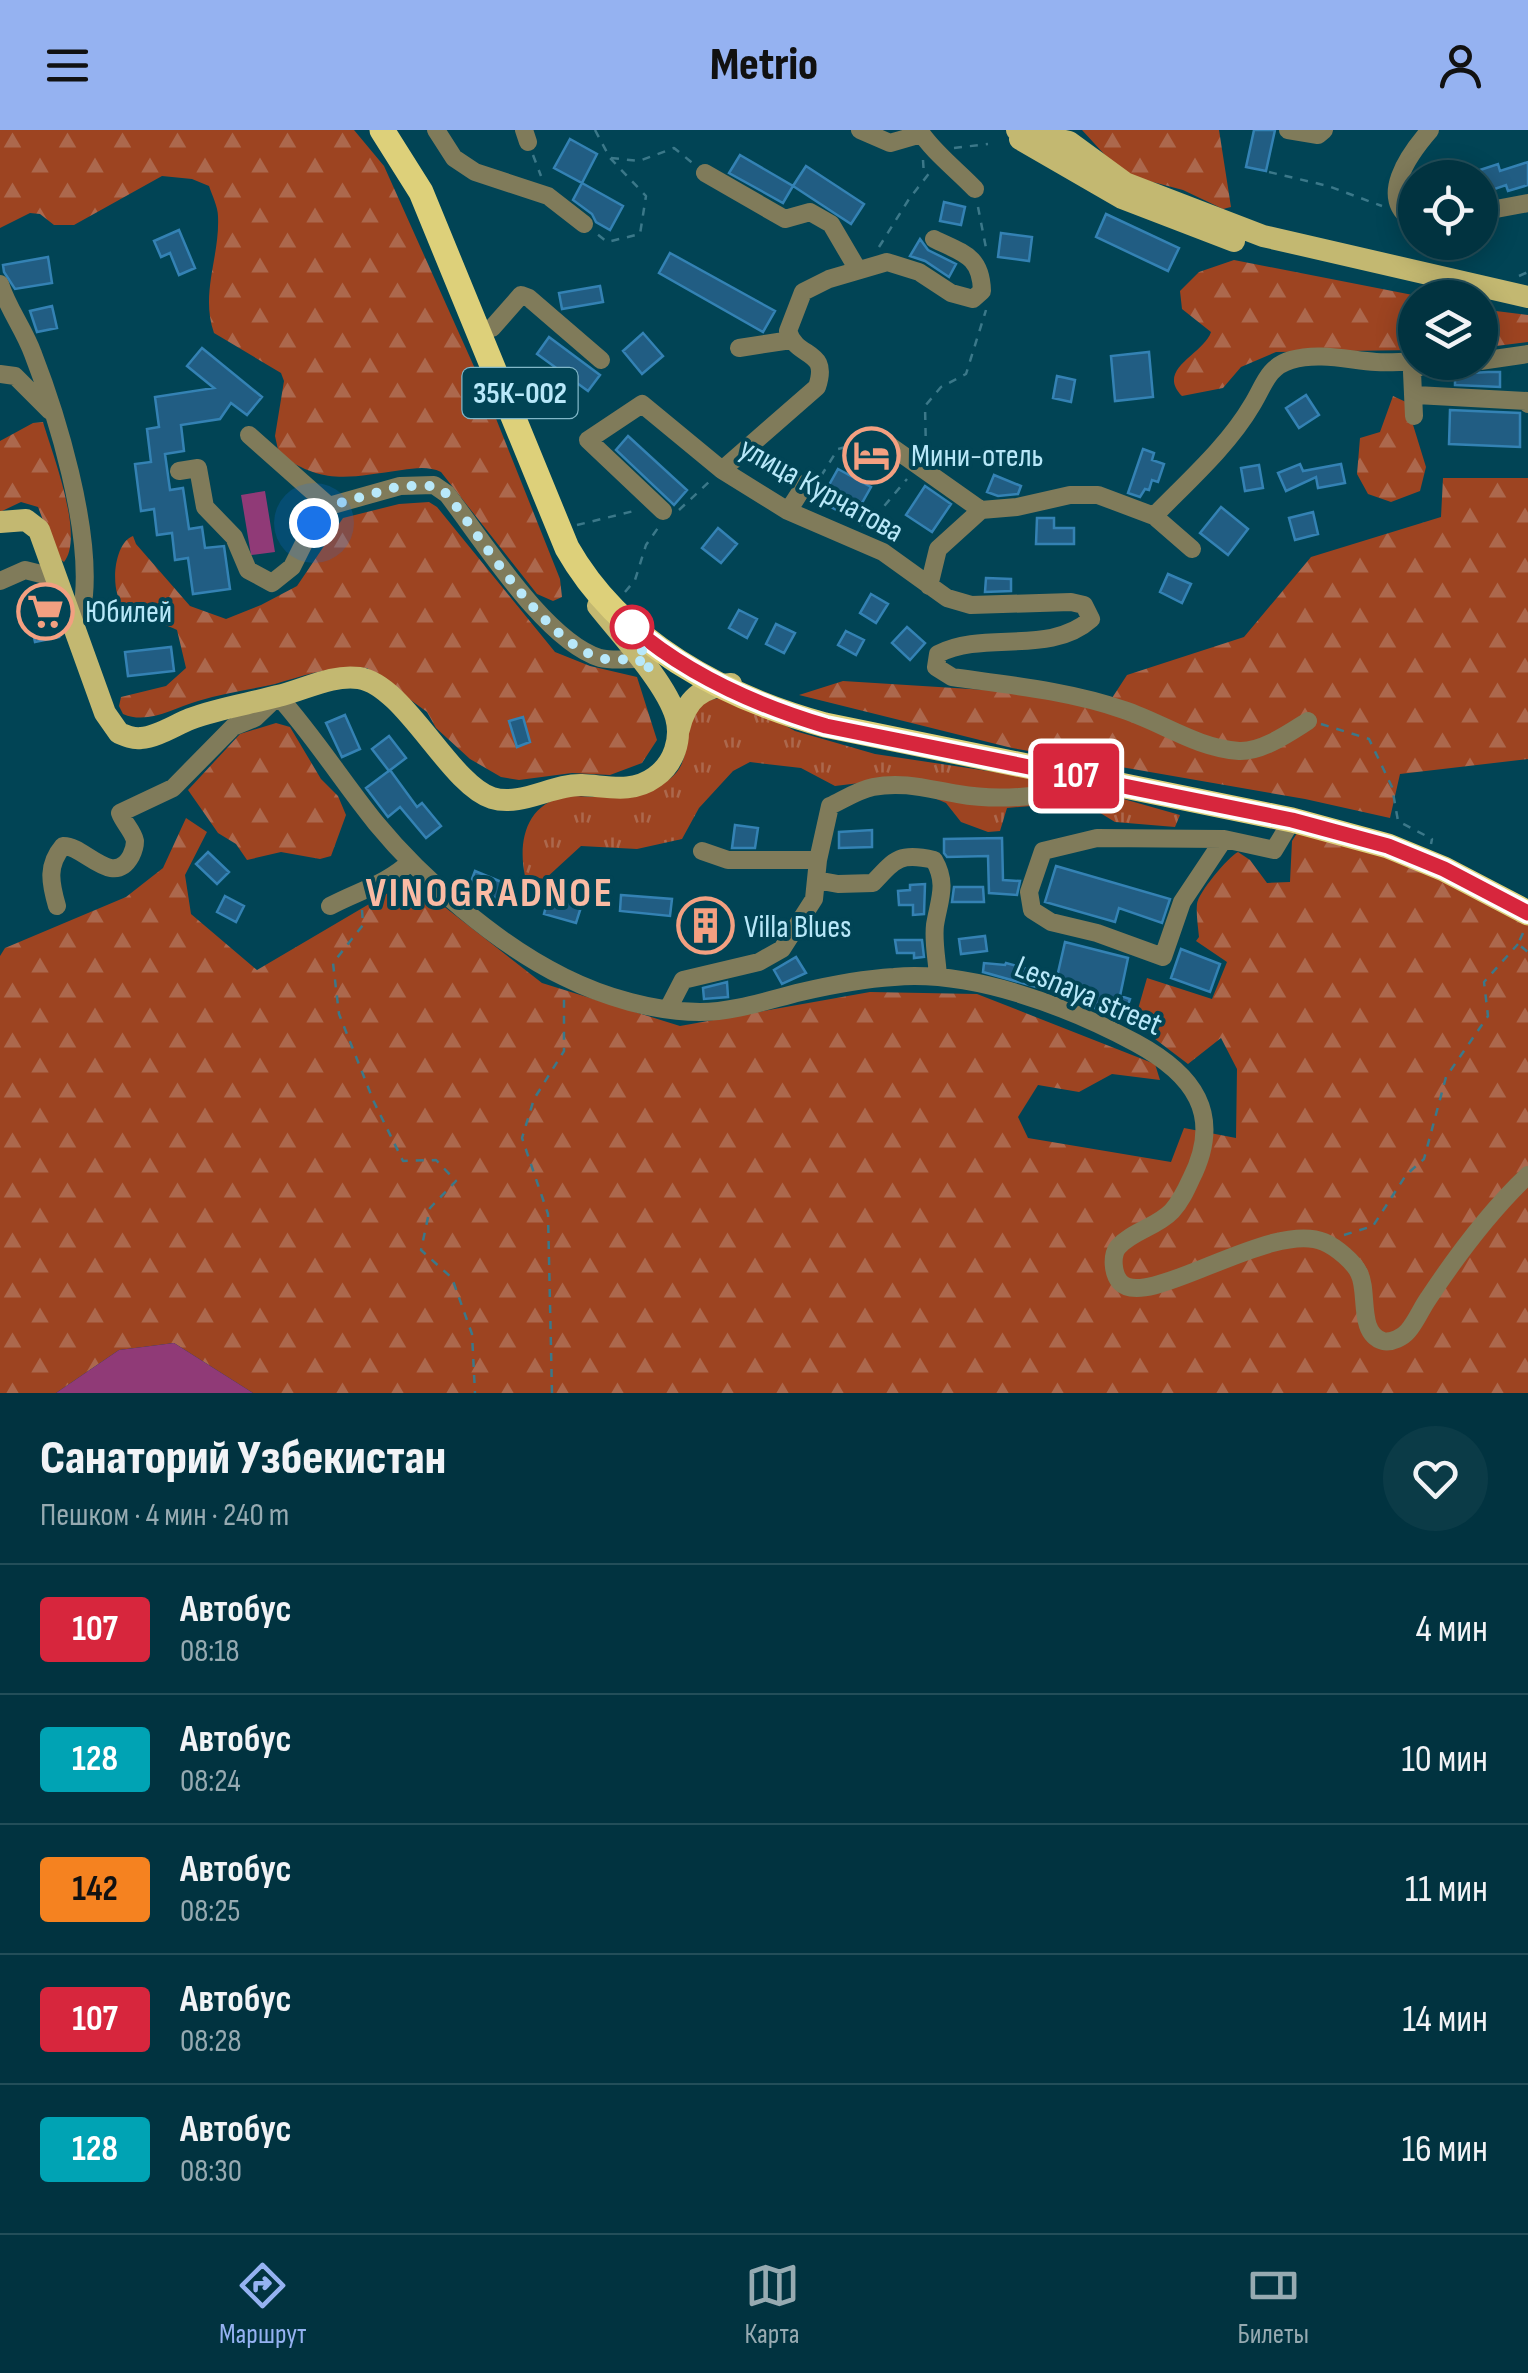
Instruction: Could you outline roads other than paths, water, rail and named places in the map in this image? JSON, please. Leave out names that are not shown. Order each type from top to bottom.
[{"type":"highway","points":[[382,130],[421,192],[569,537],[600,598],[628,608],[676,660],[730,684],[856,722],[1391,835],[1528,899]]},
{"type":"highway","name":"35К-002","points":[[402,130],[441,204],[492,328],[569,537]]},
{"type":"highway","points":[[730,684],[776,712],[826,726],[1101,781],[1293,813],[1444,869],[1526,922]]},
{"type":"main road","points":[[1014,131],[1063,136],[1125,183],[1262,236],[1528,297]]},
{"type":"main road","points":[[1014,131],[1122,198],[1260,251],[1398,284]]},
{"type":"main road","points":[[1063,136],[1070,168]]},
{"type":"main road","points":[[1498,305],[1528,311]]},
{"type":"main road","points":[[0,522],[26,520],[39,530],[111,724],[130,738],[141,738],[206,713],[343,678],[374,682],[471,784],[490,798],[502,800],[570,786],[615,789],[650,781],[673,756],[688,702],[730,684]]},
{"type":"main road","points":[[569,537],[588,595],[672,705],[679,729]]},
{"type":"main road","points":[[628,608],[644,665]]},
{"type":"street","points":[[436,130],[454,158],[475,172],[548,196],[584,224]]},
{"type":"street","points":[[860,130],[890,143],[920,132],[975,189]]},
{"type":"street","points":[[1288,130],[1318,135],[1324,130]]},
{"type":"street","points":[[1408,160],[1430,130]]},
{"type":"street","points":[[705,174],[785,219],[810,212],[831,224],[858,270]]},
{"type":"street","points":[[1498,208],[1528,202]]},
{"type":"street","points":[[722,470],[817,387],[822,373],[820,364],[791,340],[789,321],[804,292],[829,279],[887,262],[919,272],[951,293],[973,299],[982,291],[981,276],[972,258],[934,238]]},
{"type":"street","points":[[0,284],[28,342],[56,418],[70,476],[84,598],[71,623]]},
{"type":"street","points":[[492,328],[521,296],[529,298],[601,360]]},
{"type":"street","points":[[739,348],[791,340]]},
{"type":"street","points":[[1498,358],[1528,354]]},
{"type":"street","points":[[1154,516],[1234,429],[1270,371],[1280,364],[1296,358],[1323,357],[1398,361]]},
{"type":"street","points":[[0,374],[14,376],[56,418]]},
{"type":"street","points":[[1413,380],[1414,416]]},
{"type":"street","points":[[1416,395],[1528,400],[1528,404]]},
{"type":"street","name":"улица Курчатова","points":[[660,508],[588,440],[642,404],[722,470],[788,511],[883,552],[947,598],[972,605],[1071,602],[1084,605],[1091,619],[1077,632],[1054,637],[955,645],[938,654],[936,667],[952,677],[1094,701],[1127,711],[1201,744],[1243,751],[1262,746],[1308,721]]},
{"type":"street","points":[[248,435],[329,506]]},
{"type":"street","name":"улица Курчатова","points":[[878,438],[922,461],[981,510],[938,549],[928,586]]},
{"type":"street","points":[[179,471],[198,468],[205,507],[234,537],[248,570],[272,583],[292,566],[314,523],[329,506],[400,486],[434,486],[447,494],[523,597],[570,641],[597,657],[644,665]]},
{"type":"street","points":[[788,511],[806,483]]},
{"type":"street","points":[[981,510],[1017,507],[1070,495],[1098,495],[1154,516],[1192,549]]},
{"type":"street","points":[[0,581],[25,570],[54,577]]},
{"type":"street","points":[[57,906],[50,873],[52,859],[63,846],[74,845],[105,868],[126,864],[135,840],[120,813],[174,788],[233,727],[255,718],[278,696]]},
{"type":"street","name":"Lesnaya street","points":[[278,696],[410,862],[466,911],[564,977],[640,1004],[702,1012],[852,982],[938,976],[992,987],[1076,1015],[1169,1062],[1193,1088],[1204,1118],[1205,1142],[1199,1163],[1170,1213],[1117,1248],[1113,1256],[1120,1282],[1130,1289],[1151,1288],[1280,1239],[1323,1241],[1360,1274],[1372,1333],[1383,1340],[1393,1340],[1406,1334],[1494,1208],[1528,1175]]},
{"type":"street","points":[[668,1009],[684,980],[760,962],[782,949],[814,899],[830,806],[870,787],[911,784],[961,795],[1025,796],[1073,790],[1101,781]]},
{"type":"street","points":[[1224,839],[1182,902],[1163,956],[1051,922],[1032,910],[1028,892],[1042,851],[1098,838],[1224,839],[1274,850],[1293,813]]},
{"type":"street","points":[[702,852],[728,860],[818,860]]},
{"type":"street","points":[[816,880],[873,884],[895,859],[915,856],[934,860],[944,888],[934,929],[938,976]]},
{"type":"street","points":[[330,906],[397,874],[410,862]]},
{"type":"place","name":"Мини-отель","points":[[872,455]]},
{"type":"place","name":"Юбилей","points":[[46,611]]},
{"type":"place","name":"Villa Blues","points":[[705,926]]},
{"type":"district","name":"VINOGRADNOE","points":[[490,891]]}]
